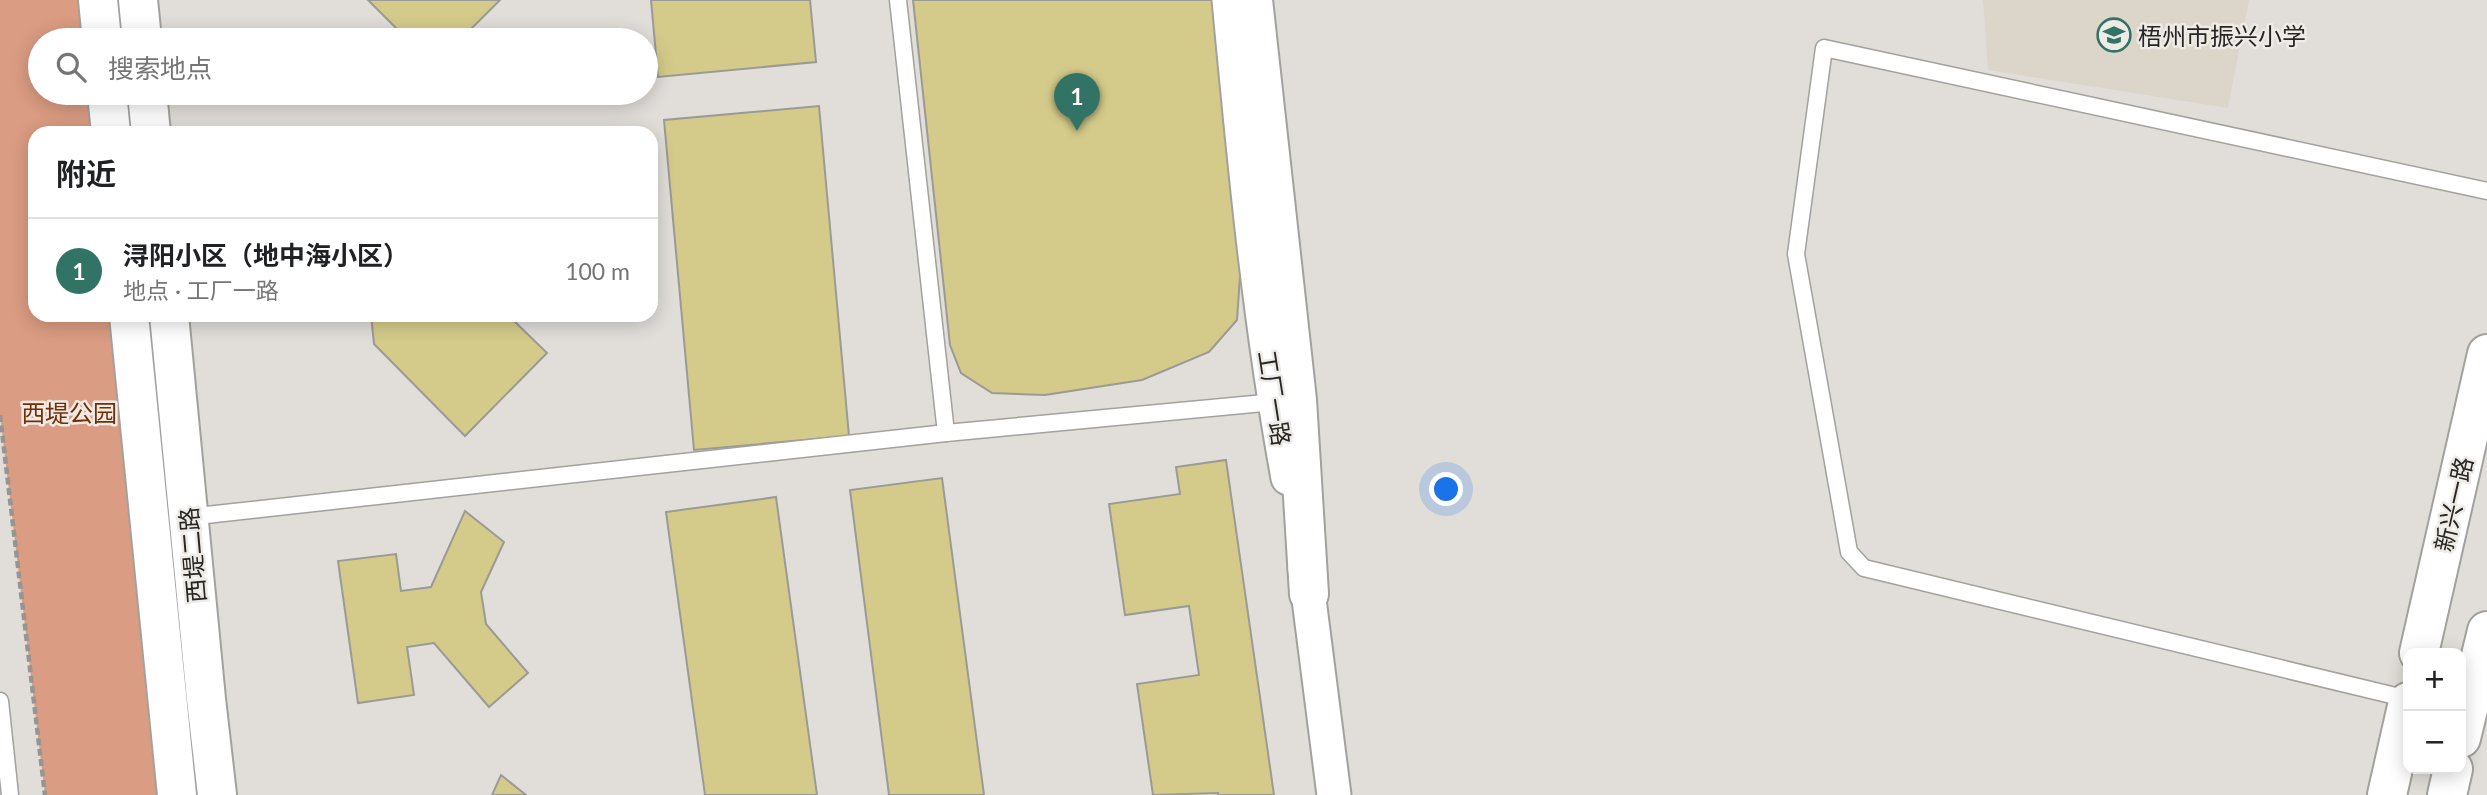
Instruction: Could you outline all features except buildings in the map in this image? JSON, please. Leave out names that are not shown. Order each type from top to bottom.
[{"type":"main road","points":[[98,0],[101,28]]},
{"type":"main road","points":[[138,0],[141,28]]},
{"type":"main road","points":[[1254,0],[1297,400],[1309,594]]},
{"type":"main road","points":[[108,105],[110,126]]},
{"type":"main road","points":[[148,105],[150,126]]},
{"type":"main road","name":"西堤二路","points":[[130,322],[177,795]]},
{"type":"main road","name":"西堤二路","points":[[170,322],[217,795]]},
{"type":"main road","name":"新兴一路","points":[[2420,648],[2487,354]]},
{"type":"main road","points":[[2466,717],[2487,631]]},
{"type":"main road","points":[[2387,795],[2406,711]]},
{"type":"main road","points":[[2447,795],[2452,774]]},
{"type":"street","name":"工厂一路","points":[[1229,0],[1241,131],[1274,402],[1309,594],[1334,795]]},
{"type":"lane","points":[[898,0],[946,433]]},
{"type":"lane","points":[[2403,699],[1864,568],[1849,552],[1796,254],[1824,48],[2487,191]]},
{"type":"lane","points":[[188,517],[946,433],[1274,402]]},
{"type":"lane","points":[[0,701],[10,795]]},
{"type":"path","points":[[0,415],[45,795]]},
{"type":"shaded area","name":"梧州市振兴小学","points":[[1983,0],[2249,0],[2228,108],[1988,70]]},
{"type":"green space","name":"西堤公园","points":[[0,0],[98,0],[101,28],[28,28],[28,105],[108,105],[110,126],[28,126],[28,322],[130,322],[177,795],[45,795],[0,415]]},
{"type":"place","name":"梧州市振兴小学","points":[[2114,35]]},
{"type":"place","name":"浔阳小区（地中海小区）","points":[[1077,131]]}]
